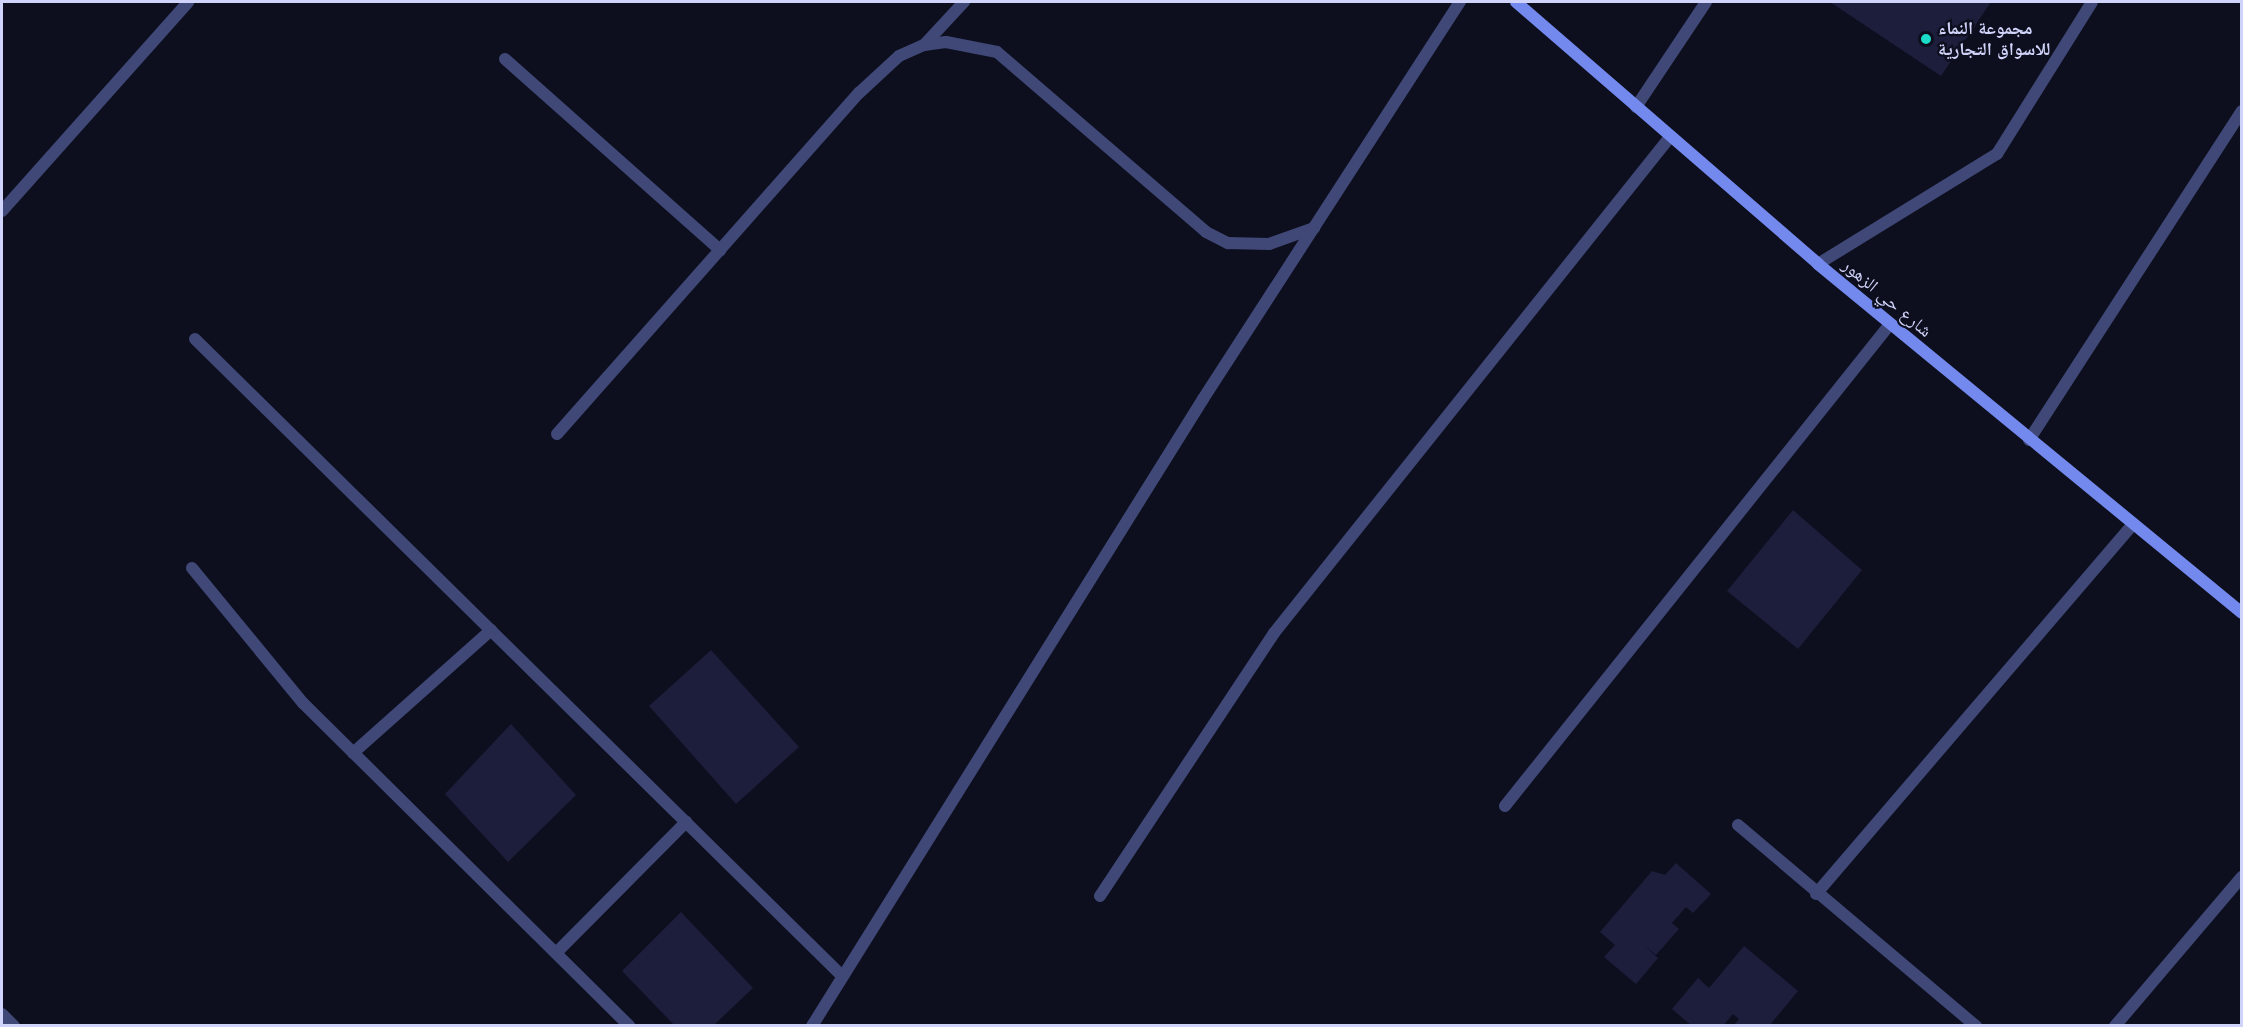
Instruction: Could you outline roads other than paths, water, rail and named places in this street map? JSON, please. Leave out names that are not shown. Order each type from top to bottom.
[{"type":"street","points":[[2,211],[188,2]]},
{"type":"street","points":[[557,434],[877,74],[924,45],[964,2]]},
{"type":"street","points":[[812,1026],[1314,228],[1460,2]]},
{"type":"street","name":"شارع حي الزهور","points":[[1516,2],[1818,264],[2241,613]]},
{"type":"street","points":[[1636,107],[1706,2]]},
{"type":"street","points":[[1818,264],[1997,154],[2092,2]]},
{"type":"street","points":[[924,45],[946,42],[998,52],[1206,232],[1228,243],[1269,244],[1314,228]]},
{"type":"street","points":[[505,59],[720,250]]},
{"type":"street","points":[[2029,440],[2241,111]]},
{"type":"street","points":[[1100,896],[1274,633],[1670,137]]},
{"type":"street","points":[[1504,806],[1890,324]]},
{"type":"street","points":[[195,339],[842,976]]},
{"type":"street","points":[[1816,894],[2132,525]]},
{"type":"street","points":[[192,568],[303,703],[629,1026]]},
{"type":"street","points":[[353,753],[491,630]]},
{"type":"street","points":[[556,954],[686,822]]},
{"type":"street","points":[[1738,825],[1816,894],[1976,1026]]},
{"type":"street","points":[[2115,1026],[2241,877]]},
{"type":"street","points":[[2,1014],[14,1026]]},
{"type":"place","name":"مجموعة النماء للاسواق التجارية","points":[[1926,39]]}]
